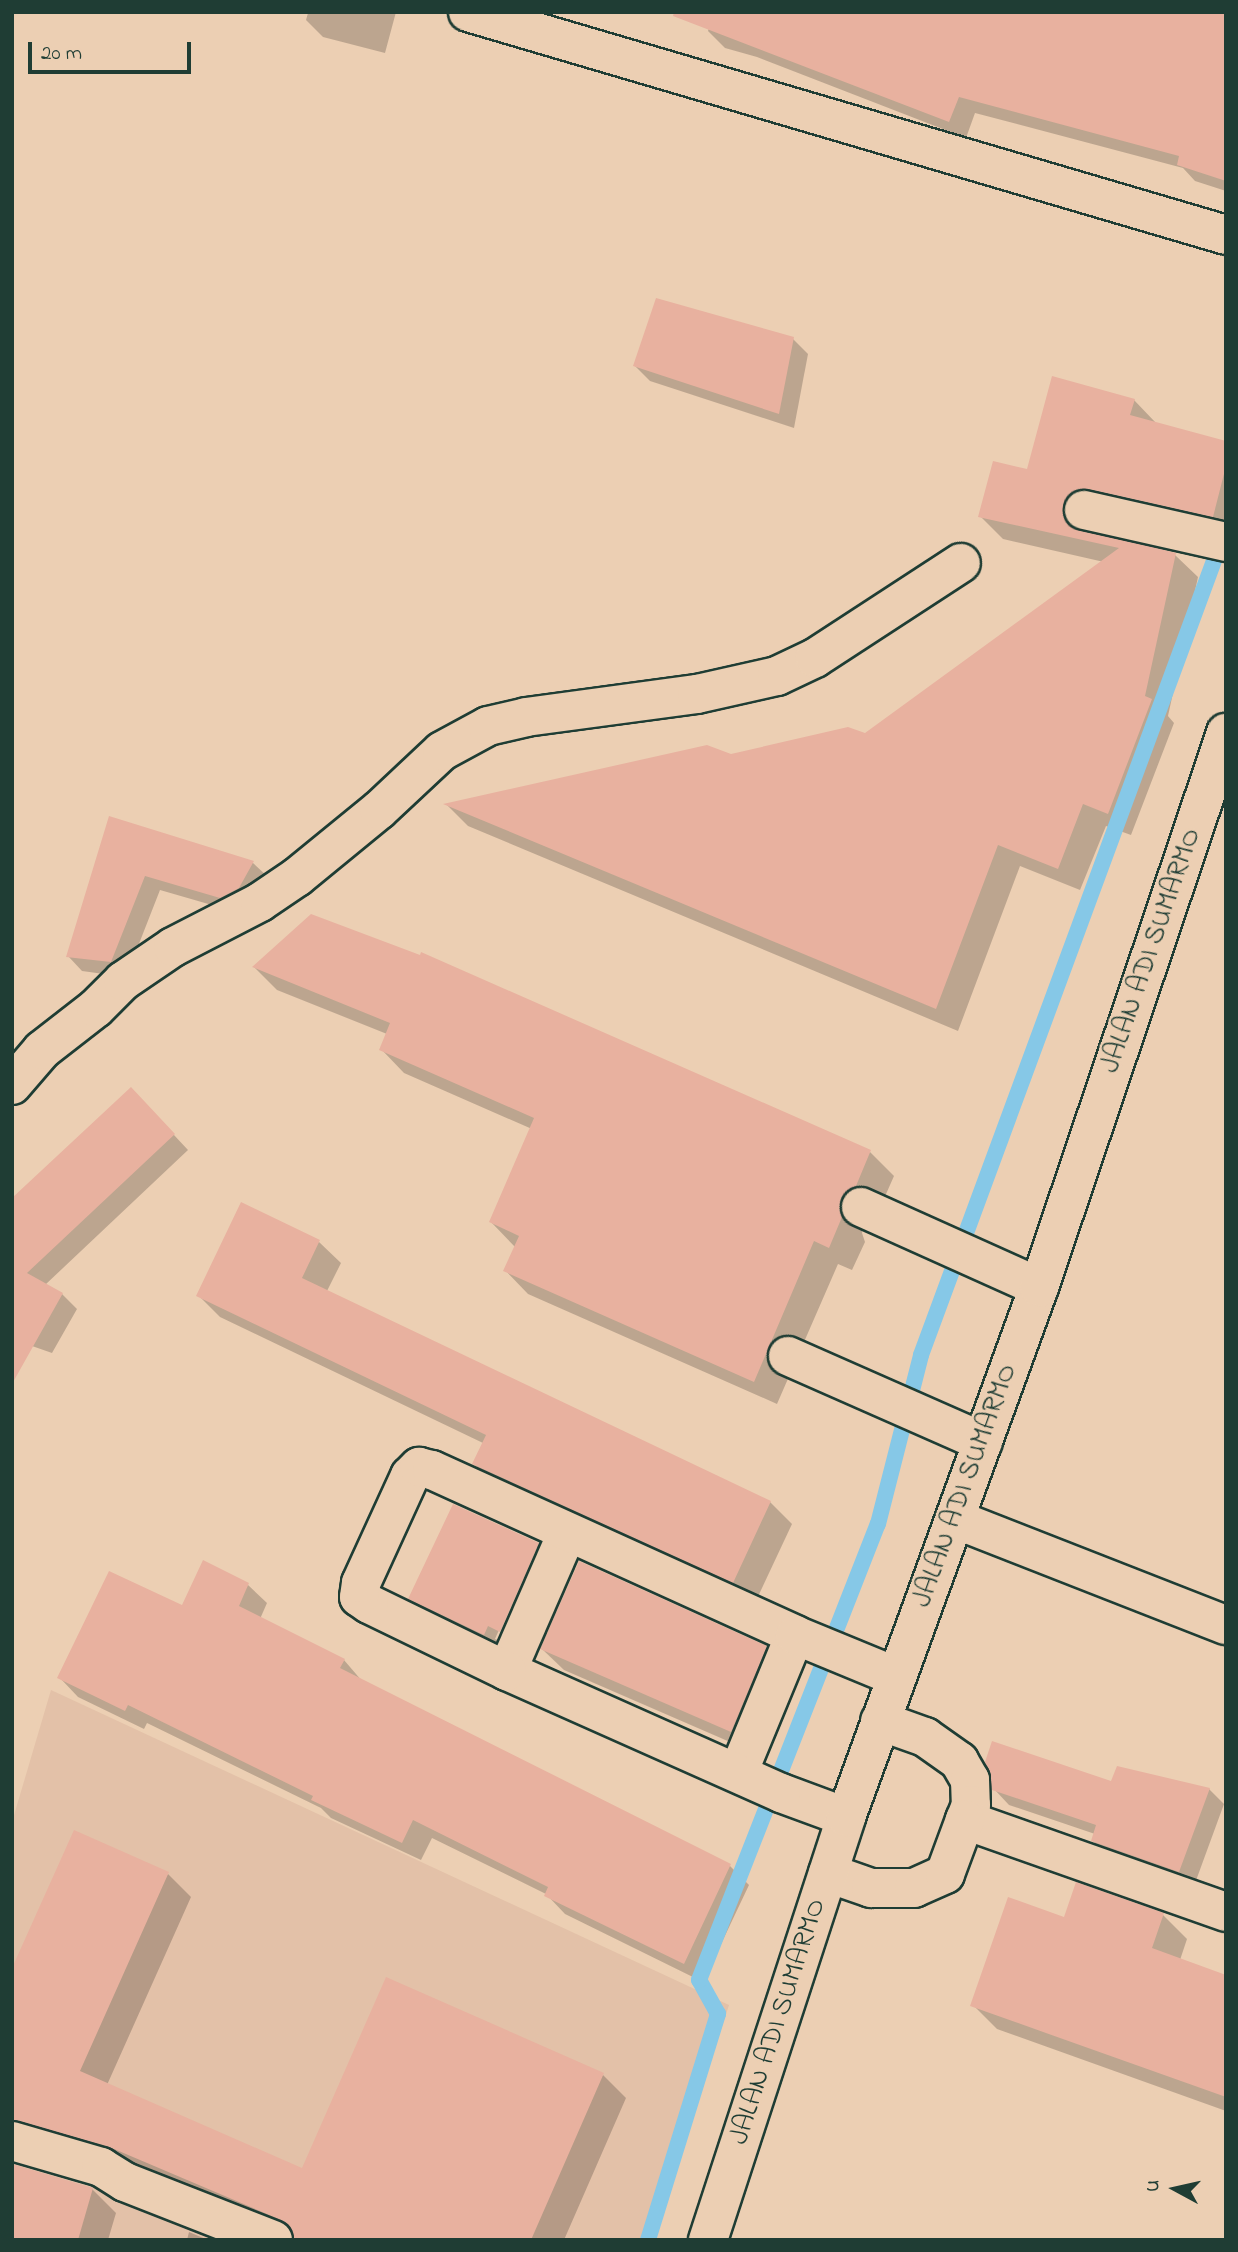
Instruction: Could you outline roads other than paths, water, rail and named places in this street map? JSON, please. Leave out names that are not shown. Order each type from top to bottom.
[{"type":"main road","points":[[468,12],[1226,235]]},
{"type":"main road","points":[[1084,510],[1222,541]]},
{"type":"main road","points":[[12,1085],[41,1050],[96,1008],[123,981],[173,947],[260,902],[297,877],[379,810],[442,751],[488,726],[526,717],[697,694],[777,676],[816,658],[961,563]]},
{"type":"main road","name":"JALAN ADI SUMARMO","points":[[708,2240],[846,1817],[1039,1287],[1226,733]]},
{"type":"main road","points":[[861,1207],[1039,1287]]},
{"type":"main road","points":[[788,1356],[983,1442]]},
{"type":"main road","points":[[846,1817],[759,1783],[507,1671],[369,1604],[359,1597],[361,1583],[410,1476],[419,1467],[432,1469],[567,1533],[897,1677]]},
{"type":"main road","points":[[954,1520],[1226,1625]]},
{"type":"main road","points":[[507,1671],[567,1533]]},
{"type":"main road","points":[[759,1783],[818,1644]]},
{"type":"main road","points":[[828,1872],[871,1888],[915,1888],[945,1874],[971,1805],[970,1780],[959,1761],[925,1737],[880,1721]]},
{"type":"main road","points":[[965,1820],[1226,1912]]},
{"type":"main road","points":[[12,2141],[101,2166],[125,2182],[273,2240]]},
{"type":"waterway","points":[[648,2240],[718,2014],[699,1980],[878,1524],[921,1355],[1221,542]]}]
